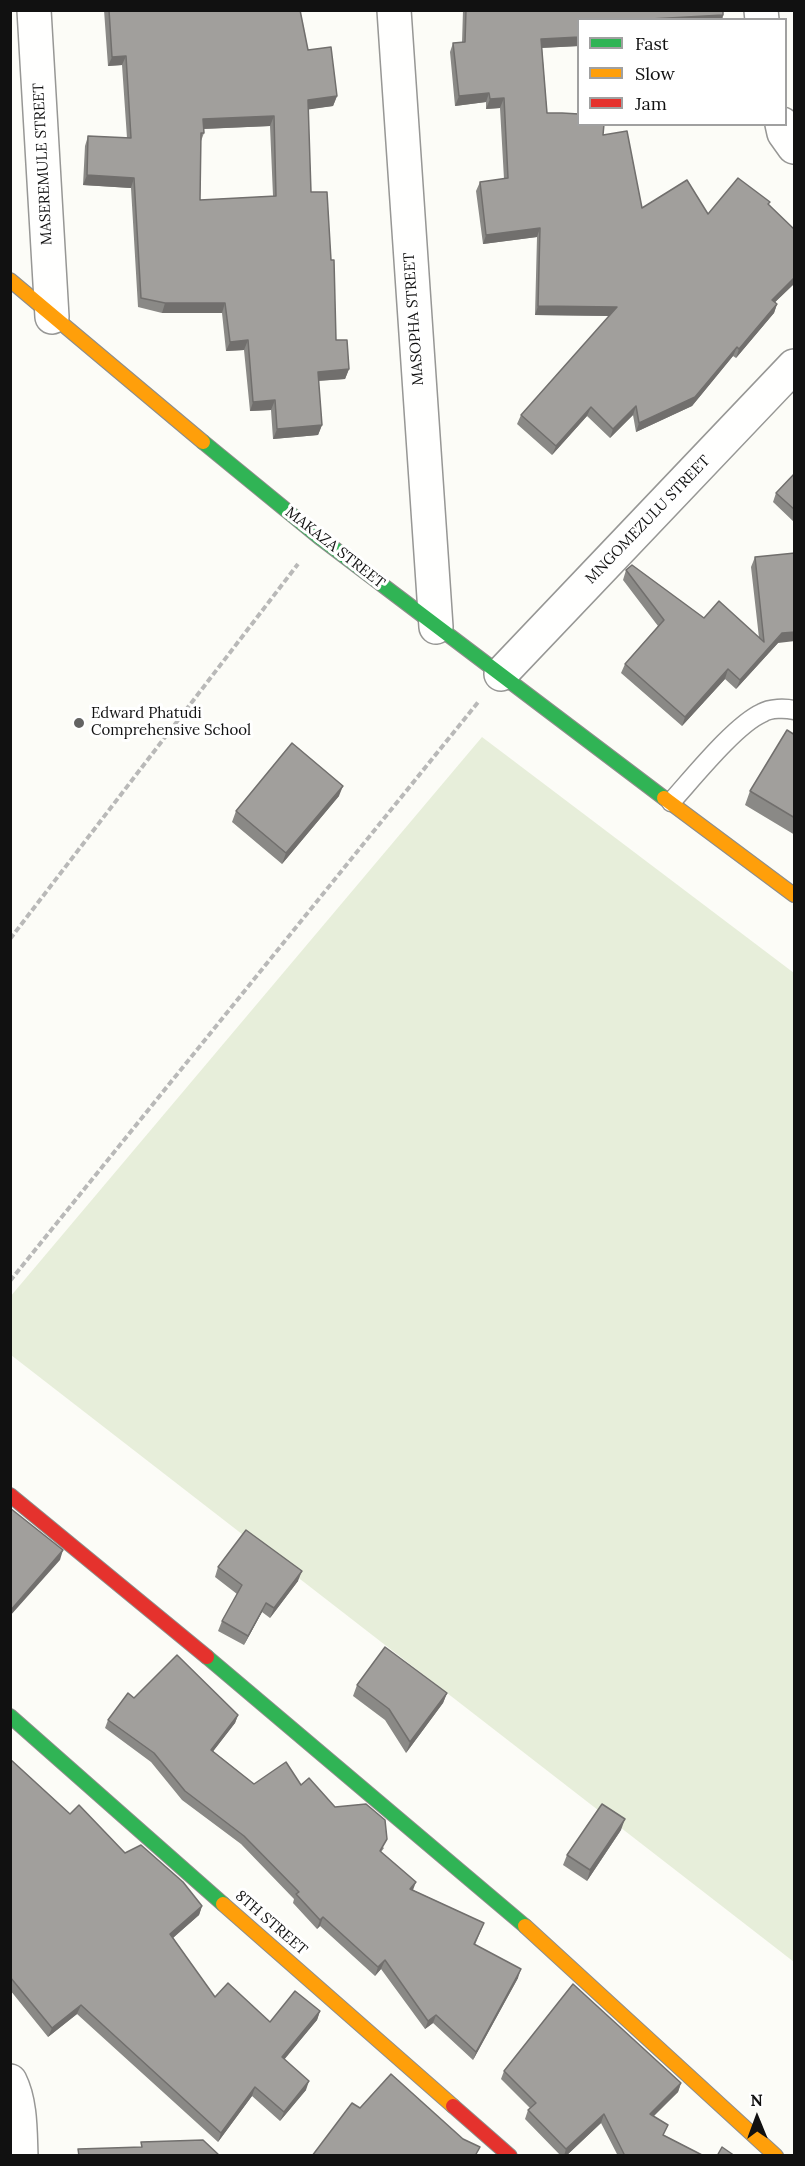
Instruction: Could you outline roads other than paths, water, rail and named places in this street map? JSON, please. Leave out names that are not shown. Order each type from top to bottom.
[{"type":"street","name":"MASEREMULE STREET","points":[[34,10],[52,317]]},
{"type":"street","name":"MASOPHA STREET","points":[[394,10],[436,627]]},
{"type":"street","points":[[782,126],[784,133],[795,147]]},
{"type":"street","name":"MAKAZA STREET","points":[[10,280],[319,537],[795,895]]},
{"type":"street","name":"MNGOMEZULU STREET","points":[[501,674],[795,366]]},
{"type":"street","points":[[10,1494],[171,1626],[497,1901],[776,2156]]},
{"type":"street","name":"8TH STREET","points":[[10,1716],[510,2156]]},
{"type":"street","points":[[10,2081],[14,2088],[20,2123],[21,2156]]},
{"type":"lane","points":[[670,802],[738,731],[763,712],[787,708],[795,710]]},
{"type":"place","name":"Edward Phatudi Comprehensive School","points":[[79,723]]}]
